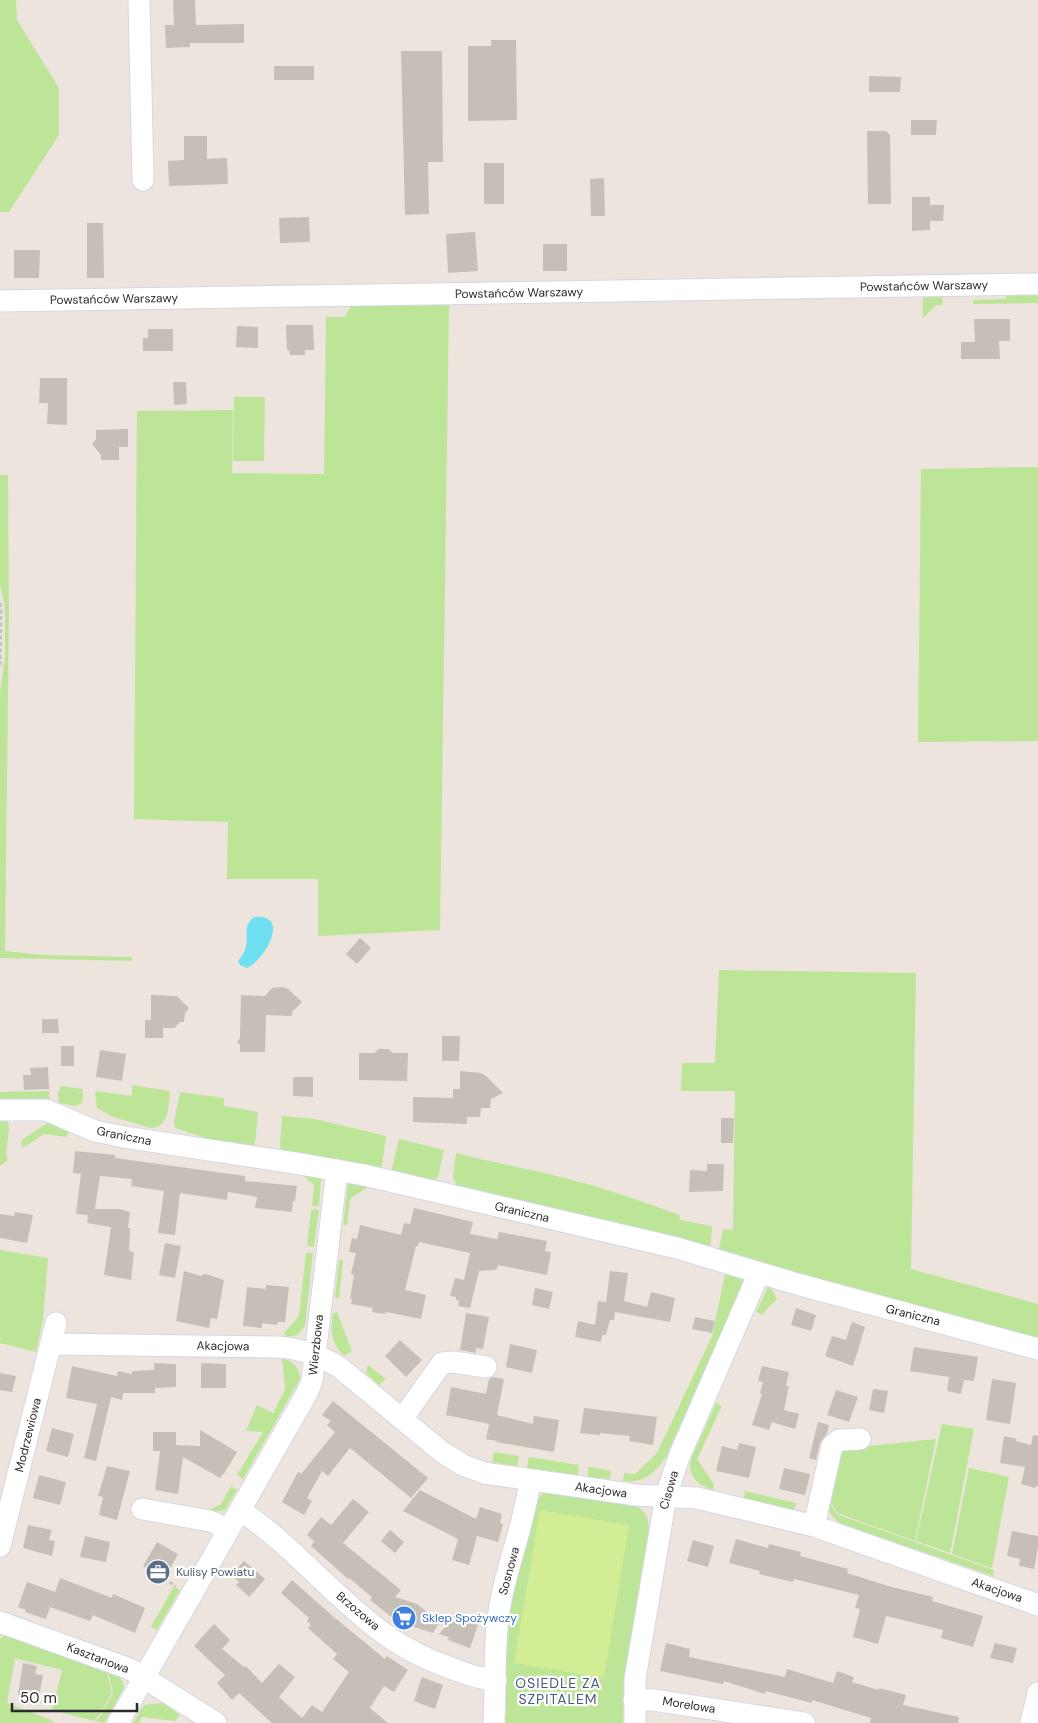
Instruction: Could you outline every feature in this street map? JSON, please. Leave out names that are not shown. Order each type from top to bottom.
[{"type":"street","points":[[139,0],[143,180]]},
{"type":"street","name":"Powstańców Warszawy","points":[[0,301],[1038,284]]},
{"type":"street","name":"Graniczna","points":[[0,1110],[46,1110],[94,1131],[337,1170],[677,1248],[759,1273],[1038,1349]]},
{"type":"street","name":"Wierzbowa","points":[[118,1723],[307,1393],[314,1373],[337,1170]]},
{"type":"street","name":"Cisowa","points":[[635,1723],[634,1700],[638,1661],[666,1496],[679,1457],[759,1273]]},
{"type":"street","name":"Akacjowa","points":[[54,1334],[290,1347],[305,1350],[339,1367],[442,1452],[463,1465],[484,1473],[636,1495],[697,1498],[814,1526],[1038,1605]]},
{"type":"street","name":"Modrzewiowa","points":[[0,1546],[54,1334]]},
{"type":"street","points":[[402,1419],[442,1363],[453,1362],[486,1367]]},
{"type":"street","points":[[814,1526],[832,1446],[839,1440],[860,1439]]},
{"type":"street","name":"Sosnowa","points":[[494,1723],[501,1600],[525,1511],[530,1480]]},
{"type":"street","points":[[142,1509],[210,1521],[228,1529]]},
{"type":"street","name":"Brzozowa","points":[[240,1510],[263,1526],[363,1617],[385,1634],[430,1660],[476,1677],[496,1680]]},
{"type":"street","name":"Kasztanowa","points":[[0,1622],[120,1665],[216,1723]]},
{"type":"street","points":[[1031,1723],[1038,1693]]},
{"type":"street","name":"Morelowa","points":[[634,1700],[653,1700],[804,1723]]},
{"type":"path","points":[[0,603],[2,611],[0,667]]},
{"type":"path","points":[[158,1576],[183,1590]]},
{"type":"green space","points":[[0,0],[16,0],[17,20],[59,88],[59,135],[9,212],[0,212]]},
{"type":"green space","points":[[1038,291],[1038,303],[973,304],[973,300],[1006,299],[1006,292]]},
{"type":"green space","points":[[942,294],[943,305],[936,305],[923,318],[923,295]]},
{"type":"green space","points":[[449,305],[440,930],[318,936],[318,879],[227,879],[228,822],[134,819],[137,411],[233,410],[232,473],[324,474],[326,317],[345,317],[351,306]]},
{"type":"green space","points":[[234,397],[265,397],[264,461],[233,461]]},
{"type":"green space","points":[[1038,467],[1038,741],[918,742],[921,469]]},
{"type":"green space","points":[[0,475],[8,475],[9,611],[5,951],[43,955],[132,957],[132,961],[0,958],[0,692],[5,658],[5,607],[0,584]]},
{"type":"green space","points":[[719,970],[916,973],[911,1269],[1038,1304],[1038,1344],[718,1253],[723,1229],[733,1230],[735,1091],[681,1091],[682,1063],[715,1063]]},
{"type":"green space","points":[[132,1085],[170,1091],[165,1120],[157,1127],[151,1128],[113,1117],[97,1108],[95,1091],[132,1096]]},
{"type":"green space","points":[[60,1086],[83,1089],[81,1104],[75,1106],[59,1103],[58,1091],[60,1091]]},
{"type":"green space","points":[[49,1091],[50,1103],[0,1104],[0,1092]]},
{"type":"green space","points":[[180,1092],[224,1098],[224,1106],[258,1112],[255,1145],[253,1148],[236,1150],[175,1128],[174,1123]]},
{"type":"green space","points":[[0,1116],[7,1119],[9,1129],[8,1160],[0,1166]]},
{"type":"green space","points":[[282,1116],[315,1119],[386,1136],[382,1167],[380,1170],[281,1151]]},
{"type":"green space","points":[[50,1121],[70,1125],[67,1137],[44,1134],[23,1148],[22,1140]]},
{"type":"green space","points":[[399,1139],[444,1150],[438,1177],[429,1185],[393,1175],[392,1168]]},
{"type":"green space","points":[[456,1153],[580,1182],[679,1215],[680,1220],[712,1226],[711,1243],[709,1247],[459,1191],[453,1177]]},
{"type":"green space","points":[[297,1170],[321,1178],[319,1206],[312,1206],[314,1185]]},
{"type":"green space","points":[[357,1179],[371,1185],[350,1199],[347,1225],[343,1225],[348,1184],[355,1184]]},
{"type":"green space","points":[[311,1210],[319,1210],[314,1247],[307,1246]]},
{"type":"green space","points":[[0,1250],[48,1258],[43,1320],[36,1352],[0,1343]]},
{"type":"green space","points":[[306,1253],[313,1253],[305,1326],[297,1335],[286,1337],[284,1333],[299,1316]]},
{"type":"green space","points":[[339,1260],[343,1260],[339,1299],[335,1297]]},
{"type":"green space","points":[[729,1267],[728,1275],[743,1279],[741,1287],[667,1455],[659,1467],[643,1479],[623,1481],[624,1473],[635,1474],[657,1453],[712,1336],[726,1270]]},
{"type":"green space","points":[[768,1287],[771,1288],[777,1299],[763,1315],[756,1312]]},
{"type":"green space","points":[[337,1312],[352,1351],[344,1356],[336,1346],[332,1336],[333,1314]]},
{"type":"green space","points":[[282,1358],[295,1365],[300,1379],[243,1479],[237,1475],[263,1432],[246,1431],[257,1405],[273,1413],[285,1389]]},
{"type":"green space","points":[[368,1365],[386,1379],[379,1385],[366,1373]]},
{"type":"green space","points":[[716,1403],[722,1406],[697,1459],[714,1484],[713,1490],[695,1479],[690,1465]]},
{"type":"green space","points":[[942,1424],[974,1429],[950,1553],[916,1541]]},
{"type":"green space","points":[[936,1439],[915,1541],[837,1513],[830,1500],[840,1449],[829,1500],[836,1514],[994,1570],[993,1576],[839,1523],[831,1515],[828,1505],[825,1505],[839,1447],[863,1446],[842,1449]]},
{"type":"green space","points":[[494,1452],[519,1456],[517,1466],[492,1462]]},
{"type":"green space","points":[[529,1457],[579,1465],[578,1475],[527,1468]]},
{"type":"green space","points":[[589,1467],[611,1471],[610,1479],[587,1477]]},
{"type":"green space","points":[[969,1468],[1009,1477],[992,1568],[952,1554]]},
{"type":"green space","points":[[231,1486],[237,1490],[225,1510],[207,1511],[221,1504]]},
{"type":"green space","points":[[745,1491],[796,1503],[794,1510],[744,1498]]},
{"type":"green space","points":[[543,1493],[633,1504],[643,1511],[647,1517],[649,1529],[624,1681],[623,1723],[502,1723],[511,1599],[537,1500]]},
{"type":"green space","points":[[540,1510],[629,1525],[604,1678],[514,1663]]},
{"type":"green space","points":[[174,1586],[180,1590],[157,1630],[151,1627]]},
{"type":"green space","points":[[0,1629],[118,1675],[123,1682],[124,1688],[104,1723],[95,1721],[101,1715],[113,1693],[108,1672],[4,1633],[0,1636]]},
{"type":"green space","points":[[5,1635],[107,1673],[112,1693],[94,1721],[52,1710],[62,1670],[15,1658],[7,1703],[53,1721],[53,1723],[0,1723],[0,1639]]},
{"type":"green space","points":[[163,1703],[180,1715],[175,1721],[142,1717],[139,1723],[133,1723],[144,1705]]},
{"type":"water","points":[[254,917],[265,918],[271,922],[273,929],[272,938],[261,956],[247,968],[240,965],[238,961],[243,954],[247,942],[248,924]]},
{"type":"building","points":[[173,0],[195,0],[196,25],[244,24],[244,43],[190,43],[190,47],[166,48],[165,25],[174,25]]},
{"type":"building","points":[[491,40],[516,40],[517,120],[468,121],[468,46],[491,46]]},
{"type":"building","points":[[401,51],[442,51],[443,162],[428,162],[429,214],[405,215]]},
{"type":"building","points":[[274,66],[314,66],[314,80],[274,80]]},
{"type":"building","points":[[869,76],[901,77],[900,92],[869,92]]},
{"type":"building","points":[[911,120],[937,120],[936,135],[911,135]]},
{"type":"building","points":[[867,131],[886,131],[890,135],[891,204],[868,204]]},
{"type":"building","points":[[184,136],[207,136],[207,159],[227,158],[228,184],[169,186],[168,161],[184,160]]},
{"type":"building","points":[[484,163],[504,163],[504,204],[484,204]]},
{"type":"building","points":[[604,178],[605,216],[591,216],[590,179]]},
{"type":"building","points":[[912,197],[930,197],[930,205],[944,205],[943,221],[930,221],[930,230],[912,231]]},
{"type":"building","points":[[309,217],[310,242],[280,243],[279,218]]},
{"type":"building","points":[[87,223],[103,223],[104,278],[87,278]]},
{"type":"building","points":[[475,232],[478,271],[448,273],[446,234]]},
{"type":"building","points":[[543,244],[567,244],[567,271],[543,271]]},
{"type":"building","points":[[14,250],[40,250],[39,278],[14,278]]},
{"type":"building","points":[[974,319],[1010,319],[1010,341],[999,341],[1000,359],[961,359],[961,342],[975,342]]},
{"type":"building","points":[[286,325],[313,325],[314,350],[305,350],[305,355],[290,355],[289,350],[287,350]]},
{"type":"building","points":[[237,326],[258,327],[258,348],[236,347]]},
{"type":"building","points":[[148,329],[173,329],[173,351],[143,351],[143,338],[148,338]]},
{"type":"building","points":[[40,378],[67,378],[67,425],[47,424],[48,403],[39,403]]},
{"type":"building","points":[[173,382],[186,382],[187,404],[174,405]]},
{"type":"building","points":[[128,429],[128,447],[119,447],[119,460],[101,460],[101,455],[92,444],[96,439],[96,430]]},
{"type":"building","points":[[360,938],[371,948],[357,964],[346,954]]},
{"type":"building","points":[[283,987],[288,989],[302,1002],[292,1012],[292,1016],[266,1015],[265,1052],[240,1052],[240,1045],[237,1042],[240,1038],[241,995],[265,996],[272,988]]},
{"type":"building","points":[[151,995],[177,996],[189,1008],[185,1013],[184,1022],[180,1022],[174,1028],[163,1028],[163,1038],[145,1038],[145,1020],[151,1020]]},
{"type":"building","points":[[42,1019],[58,1019],[59,1033],[42,1033]]},
{"type":"building","points":[[442,1036],[460,1036],[459,1061],[442,1061]]},
{"type":"building","points":[[61,1046],[74,1046],[74,1066],[61,1066]]},
{"type":"building","points":[[378,1049],[389,1049],[392,1053],[408,1053],[407,1081],[359,1080],[359,1053],[375,1053]]},
{"type":"building","points":[[100,1050],[126,1054],[122,1081],[96,1077]]},
{"type":"building","points":[[48,1067],[49,1089],[24,1090],[23,1075],[31,1075],[30,1068]]},
{"type":"building","points":[[460,1071],[481,1073],[503,1093],[491,1099],[490,1108],[481,1108],[480,1117],[467,1117],[467,1124],[413,1122],[413,1097],[453,1098],[453,1089],[460,1089]]},
{"type":"building","points":[[293,1077],[313,1077],[313,1097],[293,1096]]},
{"type":"building","points":[[721,1118],[734,1118],[733,1143],[721,1143]]},
{"type":"building","points":[[75,1151],[115,1155],[115,1158],[245,1176],[245,1181],[297,1186],[295,1201],[293,1201],[292,1212],[255,1208],[257,1197],[228,1192],[227,1200],[180,1193],[175,1235],[158,1233],[164,1191],[131,1186],[132,1179],[100,1176],[95,1209],[120,1209],[130,1212],[128,1228],[130,1228],[129,1251],[134,1252],[131,1280],[104,1275],[111,1227],[87,1223],[88,1215],[76,1214],[81,1174],[73,1173]]},
{"type":"building","points":[[707,1164],[724,1164],[723,1191],[689,1192],[690,1170],[707,1171]]},
{"type":"building","points":[[414,1208],[473,1222],[470,1234],[497,1239],[499,1232],[547,1241],[545,1251],[551,1252],[547,1275],[498,1265],[496,1270],[479,1271],[470,1308],[458,1306],[459,1301],[456,1300],[456,1297],[450,1296],[455,1278],[464,1280],[470,1253],[419,1242],[418,1246],[416,1246],[405,1290],[426,1295],[421,1319],[386,1312],[385,1314],[372,1312],[373,1308],[351,1304],[352,1299],[350,1299],[354,1275],[351,1274],[356,1253],[349,1252],[352,1238],[357,1239],[360,1225],[401,1235],[404,1223],[410,1224]]},
{"type":"building","points":[[15,1212],[33,1215],[27,1243],[0,1238],[0,1214],[14,1216]]},
{"type":"building","points":[[165,1243],[181,1246],[175,1278],[159,1275]]},
{"type":"building","points":[[184,1271],[201,1276],[204,1274],[209,1275],[224,1280],[217,1319],[211,1318],[209,1328],[176,1321]]},
{"type":"building","points":[[610,1271],[628,1273],[624,1301],[647,1307],[651,1292],[675,1298],[670,1322],[615,1312],[614,1320],[610,1320],[606,1335],[602,1335],[601,1342],[575,1337],[578,1321],[595,1325],[598,1301],[606,1302]]},
{"type":"building","points":[[266,1285],[289,1287],[285,1322],[278,1322],[277,1325],[262,1323],[262,1328],[243,1326],[247,1287],[266,1289]]},
{"type":"building","points":[[535,1288],[553,1292],[549,1309],[532,1305]]},
{"type":"building","points":[[796,1308],[816,1315],[811,1331],[791,1325]]},
{"type":"building","points":[[466,1313],[489,1317],[483,1349],[476,1348],[476,1353],[460,1350]]},
{"type":"building","points":[[695,1317],[715,1321],[712,1333],[692,1329]]},
{"type":"building","points":[[852,1322],[865,1327],[853,1366],[825,1356],[832,1336],[846,1340]]},
{"type":"building","points":[[400,1340],[422,1360],[406,1377],[385,1356]]},
{"type":"building","points":[[510,1344],[537,1350],[532,1373],[506,1367]]},
{"type":"building","points":[[914,1347],[978,1357],[974,1381],[964,1380],[961,1394],[947,1391],[949,1377],[910,1371]]},
{"type":"building","points":[[154,1363],[176,1364],[176,1387],[155,1388],[155,1393],[123,1393],[122,1400],[111,1397],[96,1461],[84,1458],[97,1404],[66,1398],[72,1366],[117,1376],[118,1371],[132,1374],[132,1371],[154,1370]]},
{"type":"building","points":[[201,1363],[226,1364],[226,1388],[201,1388]]},
{"type":"building","points":[[762,1366],[789,1372],[786,1386],[789,1386],[784,1410],[799,1414],[795,1429],[772,1422],[769,1430],[752,1425],[762,1394],[760,1393],[763,1382],[758,1381]]},
{"type":"building","points":[[0,1373],[16,1376],[12,1392],[0,1390]]},
{"type":"building","points":[[493,1377],[504,1379],[497,1415],[533,1424],[534,1416],[559,1420],[554,1452],[486,1439],[489,1424],[446,1415],[451,1387],[486,1394],[489,1379]]},
{"type":"building","points":[[992,1379],[1016,1383],[1010,1424],[986,1420]]},
{"type":"building","points":[[873,1389],[888,1391],[884,1413],[869,1410]]},
{"type":"building","points":[[836,1390],[858,1397],[849,1422],[827,1415]]},
{"type":"building","points":[[333,1401],[428,1478],[411,1498],[350,1448],[328,1476],[322,1471],[307,1498],[312,1501],[304,1515],[282,1502],[298,1472],[301,1474],[335,1432],[327,1425],[331,1421],[322,1415]]},
{"type":"building","points":[[584,1408],[657,1417],[653,1445],[629,1441],[630,1436],[580,1433]]},
{"type":"building","points":[[818,1422],[829,1425],[827,1433],[820,1443],[816,1460],[809,1458]]},
{"type":"building","points":[[52,1428],[74,1434],[68,1457],[46,1451]]},
{"type":"building","points":[[200,1430],[237,1452],[225,1472],[220,1478],[183,1457],[178,1494],[155,1490],[160,1451],[153,1451],[153,1432],[176,1432],[176,1445],[200,1446]]},
{"type":"building","points":[[1033,1435],[1038,1436],[1038,1486],[1035,1488],[1021,1484],[1025,1467],[1000,1463],[1004,1436],[1031,1445]]},
{"type":"building","points":[[739,1443],[756,1447],[749,1478],[716,1471],[722,1446],[737,1450]]},
{"type":"building","points":[[107,1466],[130,1471],[117,1520],[99,1515],[103,1497],[98,1496]]},
{"type":"building","points":[[784,1468],[810,1474],[805,1495],[779,1489]]},
{"type":"building","points":[[39,1475],[66,1482],[60,1505],[33,1498]]},
{"type":"building","points":[[420,1490],[476,1519],[480,1507],[502,1514],[500,1523],[503,1524],[498,1542],[477,1536],[469,1565],[452,1560],[458,1539],[403,1511]]},
{"type":"building","points":[[353,1499],[369,1512],[343,1543],[401,1590],[395,1597],[417,1604],[440,1622],[433,1633],[394,1619],[370,1600],[372,1597],[348,1579],[311,1546],[314,1541],[307,1535],[321,1517],[331,1525]]},
{"type":"building","points":[[28,1525],[52,1530],[49,1540],[55,1541],[52,1556],[23,1548]]},
{"type":"building","points":[[390,1530],[404,1542],[395,1553],[381,1541]]},
{"type":"building","points":[[1012,1531],[1038,1536],[1034,1569],[1019,1566],[1020,1559],[1007,1556]]},
{"type":"building","points":[[85,1536],[110,1542],[106,1562],[80,1557]]},
{"type":"building","points":[[736,1539],[768,1548],[769,1544],[801,1552],[800,1556],[848,1569],[847,1573],[888,1586],[933,1597],[932,1601],[983,1616],[973,1647],[941,1638],[943,1630],[886,1616],[878,1644],[853,1637],[860,1609],[855,1608],[859,1595],[794,1579],[793,1582],[759,1574],[760,1571],[729,1563]]},
{"type":"building","points":[[693,1540],[714,1546],[708,1567],[687,1561]]},
{"type":"building","points":[[157,1542],[178,1554],[167,1574],[163,1572],[161,1576],[143,1566]]},
{"type":"building","points":[[244,1561],[265,1579],[249,1597],[236,1585],[239,1582],[231,1575]]},
{"type":"building","points":[[60,1578],[112,1598],[113,1594],[145,1608],[135,1633],[93,1615],[90,1621],[50,1607],[46,1619],[25,1612],[26,1610],[18,1607],[27,1582],[55,1592]]},
{"type":"building","points":[[292,1580],[385,1659],[387,1656],[408,1670],[394,1692],[384,1686],[370,1708],[388,1723],[272,1723],[239,1693],[232,1700],[217,1683],[225,1675],[194,1646],[214,1624],[230,1640],[222,1649],[244,1667],[246,1666],[262,1683],[279,1664],[295,1677],[279,1697],[302,1718],[312,1705],[322,1712],[349,1672],[333,1659],[337,1654],[308,1628],[311,1625],[307,1621],[309,1618],[281,1593]]},
{"type":"building","points":[[454,1617],[478,1625],[470,1648],[448,1640],[449,1637],[439,1634]]},
{"type":"building","points":[[666,1643],[690,1649],[689,1657],[785,1677],[787,1669],[833,1683],[837,1671],[854,1677],[852,1682],[878,1690],[879,1688],[906,1695],[903,1705],[959,1717],[958,1723],[870,1723],[871,1718],[812,1700],[812,1703],[766,1691],[765,1694],[724,1681],[723,1684],[660,1671]]},
{"type":"building","points":[[995,1643],[1017,1648],[1013,1663],[990,1658]]},
{"type":"building","points":[[23,1663],[37,1666],[35,1674],[43,1675],[39,1696],[32,1694],[31,1698],[18,1695]]},
{"type":"building","points":[[422,1677],[443,1685],[435,1709],[414,1701]]},
{"type":"place","name":"Kulisy Powiatu","points":[[158,1572]]},
{"type":"place","name":"Sklep Spożywczy","points":[[404,1618]]},
{"type":"district","name":"OSIEDLE ZA SZPITALEM","points":[[558,1692]]}]
